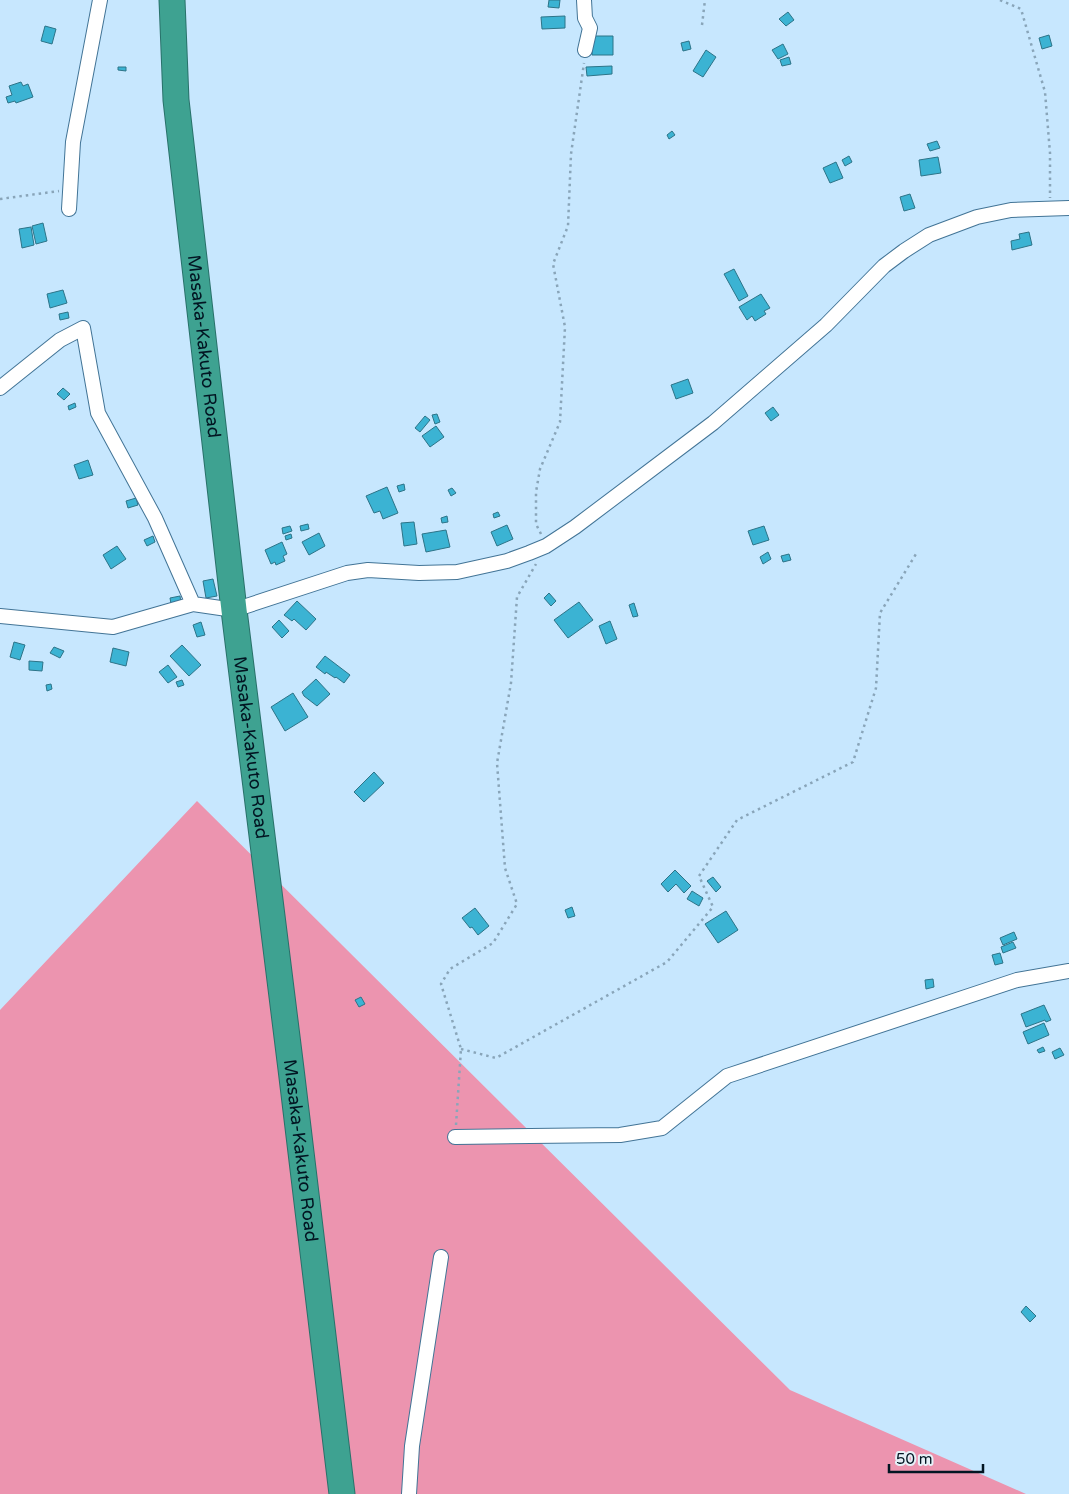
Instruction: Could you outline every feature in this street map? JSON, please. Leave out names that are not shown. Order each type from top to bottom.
[{"type":"highway","name":"Masaka-Kakuto Road","points":[[172,0],[176,100],[234,610],[342,1494]]},
{"type":"street","points":[[69,209],[73,142],[100,0]]},
{"type":"street","points":[[584,0],[585,18],[590,28],[586,50]]},
{"type":"street","points":[[0,616],[113,627],[193,604],[234,610],[347,573],[368,570],[419,573],[457,572],[507,561],[546,546],[603,507],[713,423],[826,325],[884,266],[904,251],[930,235],[977,216],[1011,210],[1069,208]]},
{"type":"street","points":[[0,388],[60,340],[83,328],[98,413],[155,518],[193,604]]},
{"type":"street","points":[[455,1137],[620,1134],[662,1128],[726,1076],[1017,980],[1069,971]]},
{"type":"street","points":[[410,1494],[412,1446],[441,1258]]},
{"type":"path","points":[[702,25],[705,0]]},
{"type":"path","points":[[1000,0],[1021,8],[1044,92],[1050,153],[1050,209]]},
{"type":"path","points":[[455,1137],[461,1049],[441,984],[450,969],[493,943],[517,904],[505,868],[497,763],[511,683],[517,597],[546,546],[536,524],[536,492],[540,469],[560,422],[564,327],[553,264],[568,226],[571,154],[586,50]]},
{"type":"path","points":[[0,199],[70,189]]},
{"type":"path","points":[[461,1049],[496,1058],[667,962],[713,907],[699,876],[737,820],[853,762],[876,688],[880,613],[916,554]]},
{"type":"shaded area","points":[[197,801],[790,1390],[1026,1494],[0,1494],[0,1010]]},
{"type":"building","points":[[549,0],[560,0],[559,8],[548,7]]},
{"type":"building","points":[[788,12],[794,20],[786,26],[779,19]]},
{"type":"building","points":[[565,16],[565,28],[542,29],[541,17]]},
{"type":"building","points":[[45,26],[56,29],[52,44],[41,41]]},
{"type":"building","points":[[1049,35],[1052,46],[1042,49],[1039,38]]},
{"type":"building","points":[[592,36],[613,36],[613,55],[592,55]]},
{"type":"building","points":[[689,41],[691,49],[683,51],[681,43]]},
{"type":"building","points":[[783,44],[788,54],[778,59],[772,50]]},
{"type":"building","points":[[706,50],[716,57],[703,77],[693,71]]},
{"type":"building","points":[[789,57],[791,64],[782,66],[780,60]]},
{"type":"building","points":[[612,66],[612,74],[587,76],[586,67]]},
{"type":"building","points":[[118,67],[126,67],[126,71],[118,70]]},
{"type":"building","points":[[21,82],[23,86],[28,84],[33,97],[16,103],[15,101],[8,103],[6,97],[12,95],[9,86]]},
{"type":"building","points":[[672,131],[675,135],[669,139],[667,135]]},
{"type":"building","points":[[937,141],[940,148],[930,151],[927,144]]},
{"type":"building","points":[[849,156],[852,162],[845,166],[842,160]]},
{"type":"building","points":[[938,157],[941,173],[921,176],[919,160]]},
{"type":"building","points":[[836,162],[843,178],[830,183],[823,168]]},
{"type":"building","points":[[910,194],[915,208],[904,211],[900,197]]},
{"type":"building","points":[[43,223],[47,241],[36,244],[32,226]]},
{"type":"building","points":[[31,227],[34,245],[22,248],[19,229]]},
{"type":"building","points":[[1029,232],[1032,245],[1012,250],[1011,241],[1020,239],[1019,234]]},
{"type":"building","points":[[734,269],[748,296],[739,301],[724,274]]},
{"type":"building","points":[[63,290],[67,303],[50,308],[47,294]]},
{"type":"building","points":[[761,294],[770,308],[764,311],[766,314],[755,321],[752,316],[747,320],[739,307]]},
{"type":"building","points":[[68,312],[69,318],[60,320],[59,314]]},
{"type":"building","points":[[688,379],[693,393],[676,399],[671,385]]},
{"type":"building","points":[[63,388],[70,394],[64,400],[57,394]]},
{"type":"building","points":[[75,403],[76,407],[69,410],[68,406]]},
{"type":"building","points":[[773,407],[779,415],[771,421],[765,413]]},
{"type":"building","points":[[437,414],[440,422],[435,424],[432,415]]},
{"type":"building","points":[[425,416],[430,420],[420,432],[415,428]]},
{"type":"building","points":[[436,426],[444,437],[430,447],[422,436]]},
{"type":"building","points":[[88,460],[93,475],[79,479],[74,465]]},
{"type":"building","points":[[404,484],[405,490],[399,492],[397,486]]},
{"type":"building","points":[[387,487],[398,513],[383,519],[380,511],[374,513],[366,496]]},
{"type":"building","points":[[452,488],[456,493],[451,496],[448,490]]},
{"type":"building","points":[[136,498],[138,505],[128,508],[126,501]]},
{"type":"building","points":[[498,512],[500,516],[494,518],[493,514]]},
{"type":"building","points":[[447,516],[448,522],[442,523],[441,518]]},
{"type":"building","points":[[414,522],[417,544],[404,546],[401,523]]},
{"type":"building","points":[[308,524],[309,529],[301,531],[300,526]]},
{"type":"building","points":[[507,525],[513,539],[497,546],[491,532]]},
{"type":"building","points":[[290,526],[292,531],[283,534],[282,528]]},
{"type":"building","points":[[764,526],[769,540],[753,545],[748,531]]},
{"type":"building","points":[[446,530],[450,547],[426,552],[422,534]]},
{"type":"building","points":[[319,533],[325,546],[309,555],[302,542]]},
{"type":"building","points":[[291,534],[292,538],[286,540],[285,536]]},
{"type":"building","points":[[153,536],[155,542],[147,546],[144,540]]},
{"type":"building","points":[[282,542],[287,554],[283,556],[285,561],[276,565],[275,562],[271,564],[265,550]]},
{"type":"building","points":[[117,546],[126,559],[111,569],[103,555]]},
{"type":"building","points":[[768,552],[771,559],[763,564],[760,557]]},
{"type":"building","points":[[789,554],[791,560],[783,562],[781,556]]},
{"type":"building","points":[[213,579],[217,596],[206,598],[203,581]]},
{"type":"building","points":[[549,593],[556,601],[551,606],[544,598]]},
{"type":"building","points":[[180,596],[181,603],[171,604],[170,598]]},
{"type":"building","points":[[297,601],[316,619],[306,630],[294,619],[292,621],[284,615]]},
{"type":"building","points":[[579,602],[593,620],[568,638],[554,620]]},
{"type":"building","points":[[634,603],[638,616],[633,617],[629,605]]},
{"type":"building","points":[[279,620],[289,631],[282,638],[272,627]]},
{"type":"building","points":[[610,621],[617,639],[606,644],[599,626]]},
{"type":"building","points":[[201,622],[205,635],[197,637],[193,625]]},
{"type":"building","points":[[14,642],[25,645],[20,660],[10,657]]},
{"type":"building","points":[[182,645],[201,665],[189,676],[170,656]]},
{"type":"building","points":[[54,647],[64,651],[60,658],[50,653]]},
{"type":"building","points":[[113,648],[129,652],[126,666],[110,662]]},
{"type":"building","points":[[325,656],[350,675],[344,683],[326,672],[325,674],[316,667]]},
{"type":"building","points":[[29,661],[43,662],[42,671],[29,670]]},
{"type":"building","points":[[168,665],[177,677],[168,683],[159,672]]},
{"type":"building","points":[[316,679],[330,694],[317,706],[304,696],[302,692]]},
{"type":"building","points":[[182,680],[184,685],[178,687],[176,682]]},
{"type":"building","points":[[51,684],[52,689],[47,691],[46,685]]},
{"type":"building","points":[[293,693],[308,717],[285,731],[271,707]]},
{"type":"building","points":[[374,772],[384,783],[364,802],[354,792]]},
{"type":"building","points":[[675,870],[691,886],[684,893],[676,884],[668,892],[661,884]]},
{"type":"building","points":[[713,877],[721,887],[716,892],[707,881]]},
{"type":"building","points":[[692,891],[703,898],[699,906],[687,899]]},
{"type":"building","points":[[572,907],[575,916],[568,918],[565,910]]},
{"type":"building","points":[[475,908],[489,926],[478,935],[462,918]]},
{"type":"building","points":[[726,911],[738,930],[718,943],[705,924]]},
{"type":"building","points":[[1014,932],[1017,939],[1003,945],[1000,938]]},
{"type":"building","points":[[1013,942],[1016,948],[1003,953],[1001,947]]},
{"type":"building","points":[[1000,953],[1003,963],[995,965],[992,955]]},
{"type":"building","points":[[933,979],[934,987],[926,989],[925,980]]},
{"type":"building","points":[[361,997],[365,1004],[359,1007],[355,1000]]},
{"type":"building","points":[[1044,1005],[1051,1020],[1046,1022],[1045,1020],[1026,1027],[1021,1014]]},
{"type":"building","points":[[1044,1023],[1049,1035],[1028,1044],[1023,1032]]},
{"type":"building","points":[[1043,1047],[1045,1051],[1039,1053],[1037,1050]]},
{"type":"building","points":[[1060,1048],[1064,1055],[1055,1059],[1052,1052]]},
{"type":"building","points":[[1026,1306],[1036,1316],[1030,1322],[1021,1312]]}]
